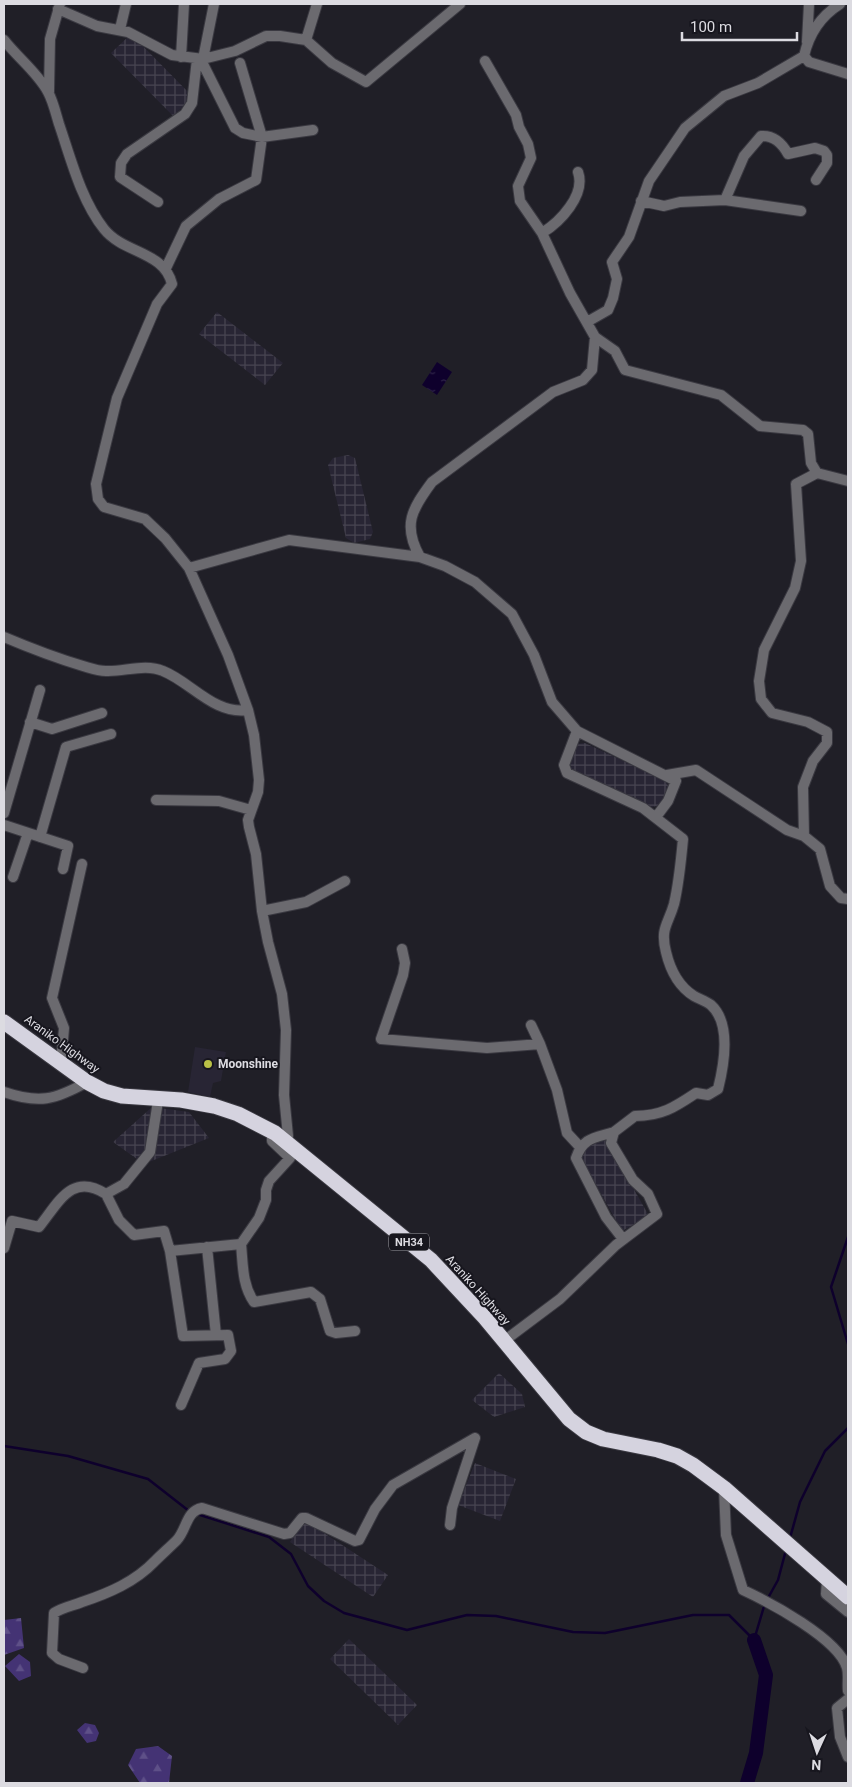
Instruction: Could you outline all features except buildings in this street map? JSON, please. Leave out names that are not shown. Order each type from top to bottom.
[{"type":"highway","name":"Araniko Highway","points":[[4,1022],[87,1082],[104,1091],[122,1096],[158,1100],[181,1100],[214,1106],[238,1114],[281,1137],[431,1260],[569,1418],[586,1432],[603,1439],[677,1456],[693,1465],[724,1488],[848,1597]]},
{"type":"street","points":[[120,29],[126,4]]},
{"type":"street","points":[[181,57],[184,4]]},
{"type":"street","points":[[158,202],[120,178],[121,164],[127,154],[185,114],[192,103],[200,59],[214,4]]},
{"type":"street","points":[[306,40],[317,4]]},
{"type":"street","points":[[588,322],[608,310],[617,279],[612,262],[629,237],[650,181],[685,128],[724,96],[758,83],[804,56],[807,42],[809,4]]},
{"type":"street","points":[[807,42],[829,10],[840,4]]},
{"type":"street","points":[[49,92],[50,39],[59,6],[96,26],[120,29],[156,49],[181,57],[200,59],[235,52],[266,36],[306,40],[332,63],[366,82],[454,5]]},
{"type":"street","points":[[4,40],[34,71],[49,92],[77,176],[92,211],[105,230],[121,244],[156,260],[169,271],[172,284],[157,304],[150,318],[138,352],[117,398],[96,484],[98,499],[104,507],[145,519],[165,538],[190,568],[228,655],[248,710],[254,735],[259,780],[258,792],[251,810],[249,827],[256,854],[262,911],[282,994],[286,1030],[284,1096],[288,1136],[272,1137],[272,1141],[290,1158],[269,1181],[266,1190],[266,1200],[259,1218],[241,1244],[244,1278],[249,1295],[254,1302],[311,1292],[320,1299],[330,1331],[336,1333],[355,1331]]},
{"type":"street","points":[[804,56],[809,62],[848,74]]},
{"type":"street","points":[[200,59],[231,124],[243,133],[262,137],[313,130]]},
{"type":"street","points":[[485,61],[516,115],[528,144],[531,158],[518,188],[521,203],[542,233],[570,293],[595,337],[615,351],[625,370],[721,395],[760,426],[803,430],[808,434],[811,463],[818,473],[848,481]]},
{"type":"street","points":[[166,268],[186,226],[219,199],[256,180],[262,137],[240,64]]},
{"type":"street","points":[[725,200],[744,156],[761,136],[767,136],[781,142],[788,154],[815,148],[824,151],[827,155],[827,163],[816,180]]},
{"type":"street","points":[[542,233],[558,223],[571,205],[580,183],[578,172]]},
{"type":"street","points":[[641,201],[664,206],[680,202],[725,200],[801,211]]},
{"type":"street","points":[[420,557],[415,548],[410,530],[411,515],[417,502],[432,482],[553,392],[583,380],[592,370],[595,337]]},
{"type":"street","points":[[804,836],[803,787],[813,761],[827,742],[827,732],[808,722],[772,713],[761,698],[759,681],[764,650],[796,588],[801,561],[796,484],[818,473]]},
{"type":"street","points":[[190,568],[289,540],[420,557],[446,566],[475,582],[512,614],[534,655],[552,702],[577,731],[667,775],[676,782],[668,802],[656,817]]},
{"type":"street","points":[[4,637],[63,660],[104,672],[155,668],[171,674],[198,695],[211,701],[240,711],[248,710]]},
{"type":"street","points":[[4,813],[40,690]]},
{"type":"street","points":[[30,722],[52,729],[102,713]]},
{"type":"street","points":[[577,731],[564,765],[567,773],[604,788],[656,817],[683,839],[681,866],[673,906],[663,931],[666,953],[674,977],[692,995],[711,1006],[721,1020],[726,1040],[718,1089],[708,1095],[696,1093],[674,1108],[652,1116],[635,1116],[614,1132],[590,1139],[580,1147],[576,1158],[606,1217],[623,1239]]},
{"type":"street","points":[[40,837],[66,747],[111,734]]},
{"type":"street","points":[[667,775],[696,770],[787,830],[804,836],[820,849],[830,886],[841,898],[848,899]]},
{"type":"street","points":[[156,800],[219,801],[251,810]]},
{"type":"street","points":[[4,825],[68,846],[63,869]]},
{"type":"street","points":[[13,878],[28,833]]},
{"type":"street","points":[[61,1064],[64,1028],[52,998],[82,864]]},
{"type":"street","points":[[262,911],[306,902],[345,881]]},
{"type":"street","points":[[402,949],[405,963],[403,975],[381,1039],[487,1048],[540,1044]]},
{"type":"street","points":[[531,1025],[540,1044],[560,1100],[567,1133],[580,1147]]},
{"type":"street","points":[[4,1092],[26,1100],[49,1100],[87,1082]]},
{"type":"street","points":[[106,1194],[124,1184],[150,1152],[158,1100]]},
{"type":"street","points":[[504,1342],[560,1299],[623,1239],[657,1214],[648,1194],[632,1180],[611,1143],[614,1132]]},
{"type":"street","points":[[4,1248],[12,1221],[39,1227],[71,1189],[83,1184],[94,1186],[106,1194],[119,1220],[134,1234],[164,1231],[170,1251],[183,1336],[228,1335],[231,1351],[224,1358],[199,1363],[181,1405]]},
{"type":"street","points":[[170,1251],[241,1244]]},
{"type":"street","points":[[207,1247],[216,1335]]},
{"type":"street","points":[[83,1668],[59,1659],[52,1653],[54,1613],[62,1607],[81,1603],[136,1578],[178,1539],[193,1512],[202,1508],[284,1534],[290,1533],[302,1518],[306,1518],[355,1541],[359,1540],[375,1509],[393,1485],[412,1472],[475,1438],[452,1508],[450,1524]]},
{"type":"street","points":[[724,1488],[726,1535],[743,1590],[798,1619],[841,1657],[847,1668],[848,1691]]},
{"type":"street","points":[[828,1579],[826,1594],[848,1612]]},
{"type":"street","points":[[848,1699],[837,1708],[837,1718],[840,1737],[848,1757]]},
{"type":"shaded area","points":[[131,34],[193,97],[173,116],[111,53]]},
{"type":"shaded area","points":[[217,312],[283,363],[265,385],[199,334]]},
{"type":"shaded area","points":[[348,455],[355,458],[373,532],[370,539],[354,543],[346,538],[328,465],[333,458]]},
{"type":"shaded area","points":[[585,743],[666,781],[669,788],[661,805],[652,807],[571,769],[569,760],[576,744]]},
{"type":"shaded area","name":"Moonshine","points":[[195,1047],[226,1052],[221,1081],[213,1083],[210,1097],[188,1092]]},
{"type":"shaded area","points":[[152,1107],[189,1112],[209,1138],[144,1164],[113,1142]]},
{"type":"shaded area","points":[[604,1136],[649,1216],[622,1231],[577,1151]]},
{"type":"shaded area","points":[[499,1373],[522,1394],[525,1407],[494,1417],[472,1400]]},
{"type":"shaded area","points":[[475,1463],[516,1479],[500,1521],[458,1505]]},
{"type":"shaded area","points":[[304,1520],[388,1575],[373,1597],[290,1542]]},
{"type":"shaded area","points":[[349,1639],[417,1705],[398,1725],[330,1659]]},
{"type":"green space","points":[[21,1618],[24,1648],[4,1655],[4,1620]]},
{"type":"green space","points":[[19,1654],[30,1662],[31,1676],[19,1681],[5,1666]]},
{"type":"green space","points":[[85,1723],[95,1725],[99,1733],[96,1741],[87,1743],[77,1730]]},
{"type":"green space","points":[[158,1746],[172,1756],[169,1783],[140,1783],[128,1765],[136,1749]]},
{"type":"water","points":[[437,362],[452,372],[437,395],[422,385]]},
{"type":"waterway","points":[[848,1237],[831,1287],[848,1344]]},
{"type":"waterway","points":[[790,1538],[800,1502],[825,1451],[848,1428]]},
{"type":"waterway","points":[[4,1446],[68,1456],[148,1479],[189,1511]]},
{"type":"waterway","points":[[197,1514],[269,1537],[291,1554],[308,1586],[324,1601],[344,1613],[407,1630],[467,1615],[496,1616],[573,1632],[605,1633],[693,1615],[729,1615],[754,1640]]},
{"type":"waterway","points":[[768,1598],[778,1580],[786,1550]]},
{"type":"waterway","points":[[754,1640],[765,1603]]},
{"type":"waterway","points":[[747,1783],[756,1753],[766,1675],[754,1640]]},
{"type":"place","name":"Moonshine","points":[[208,1064]]}]
